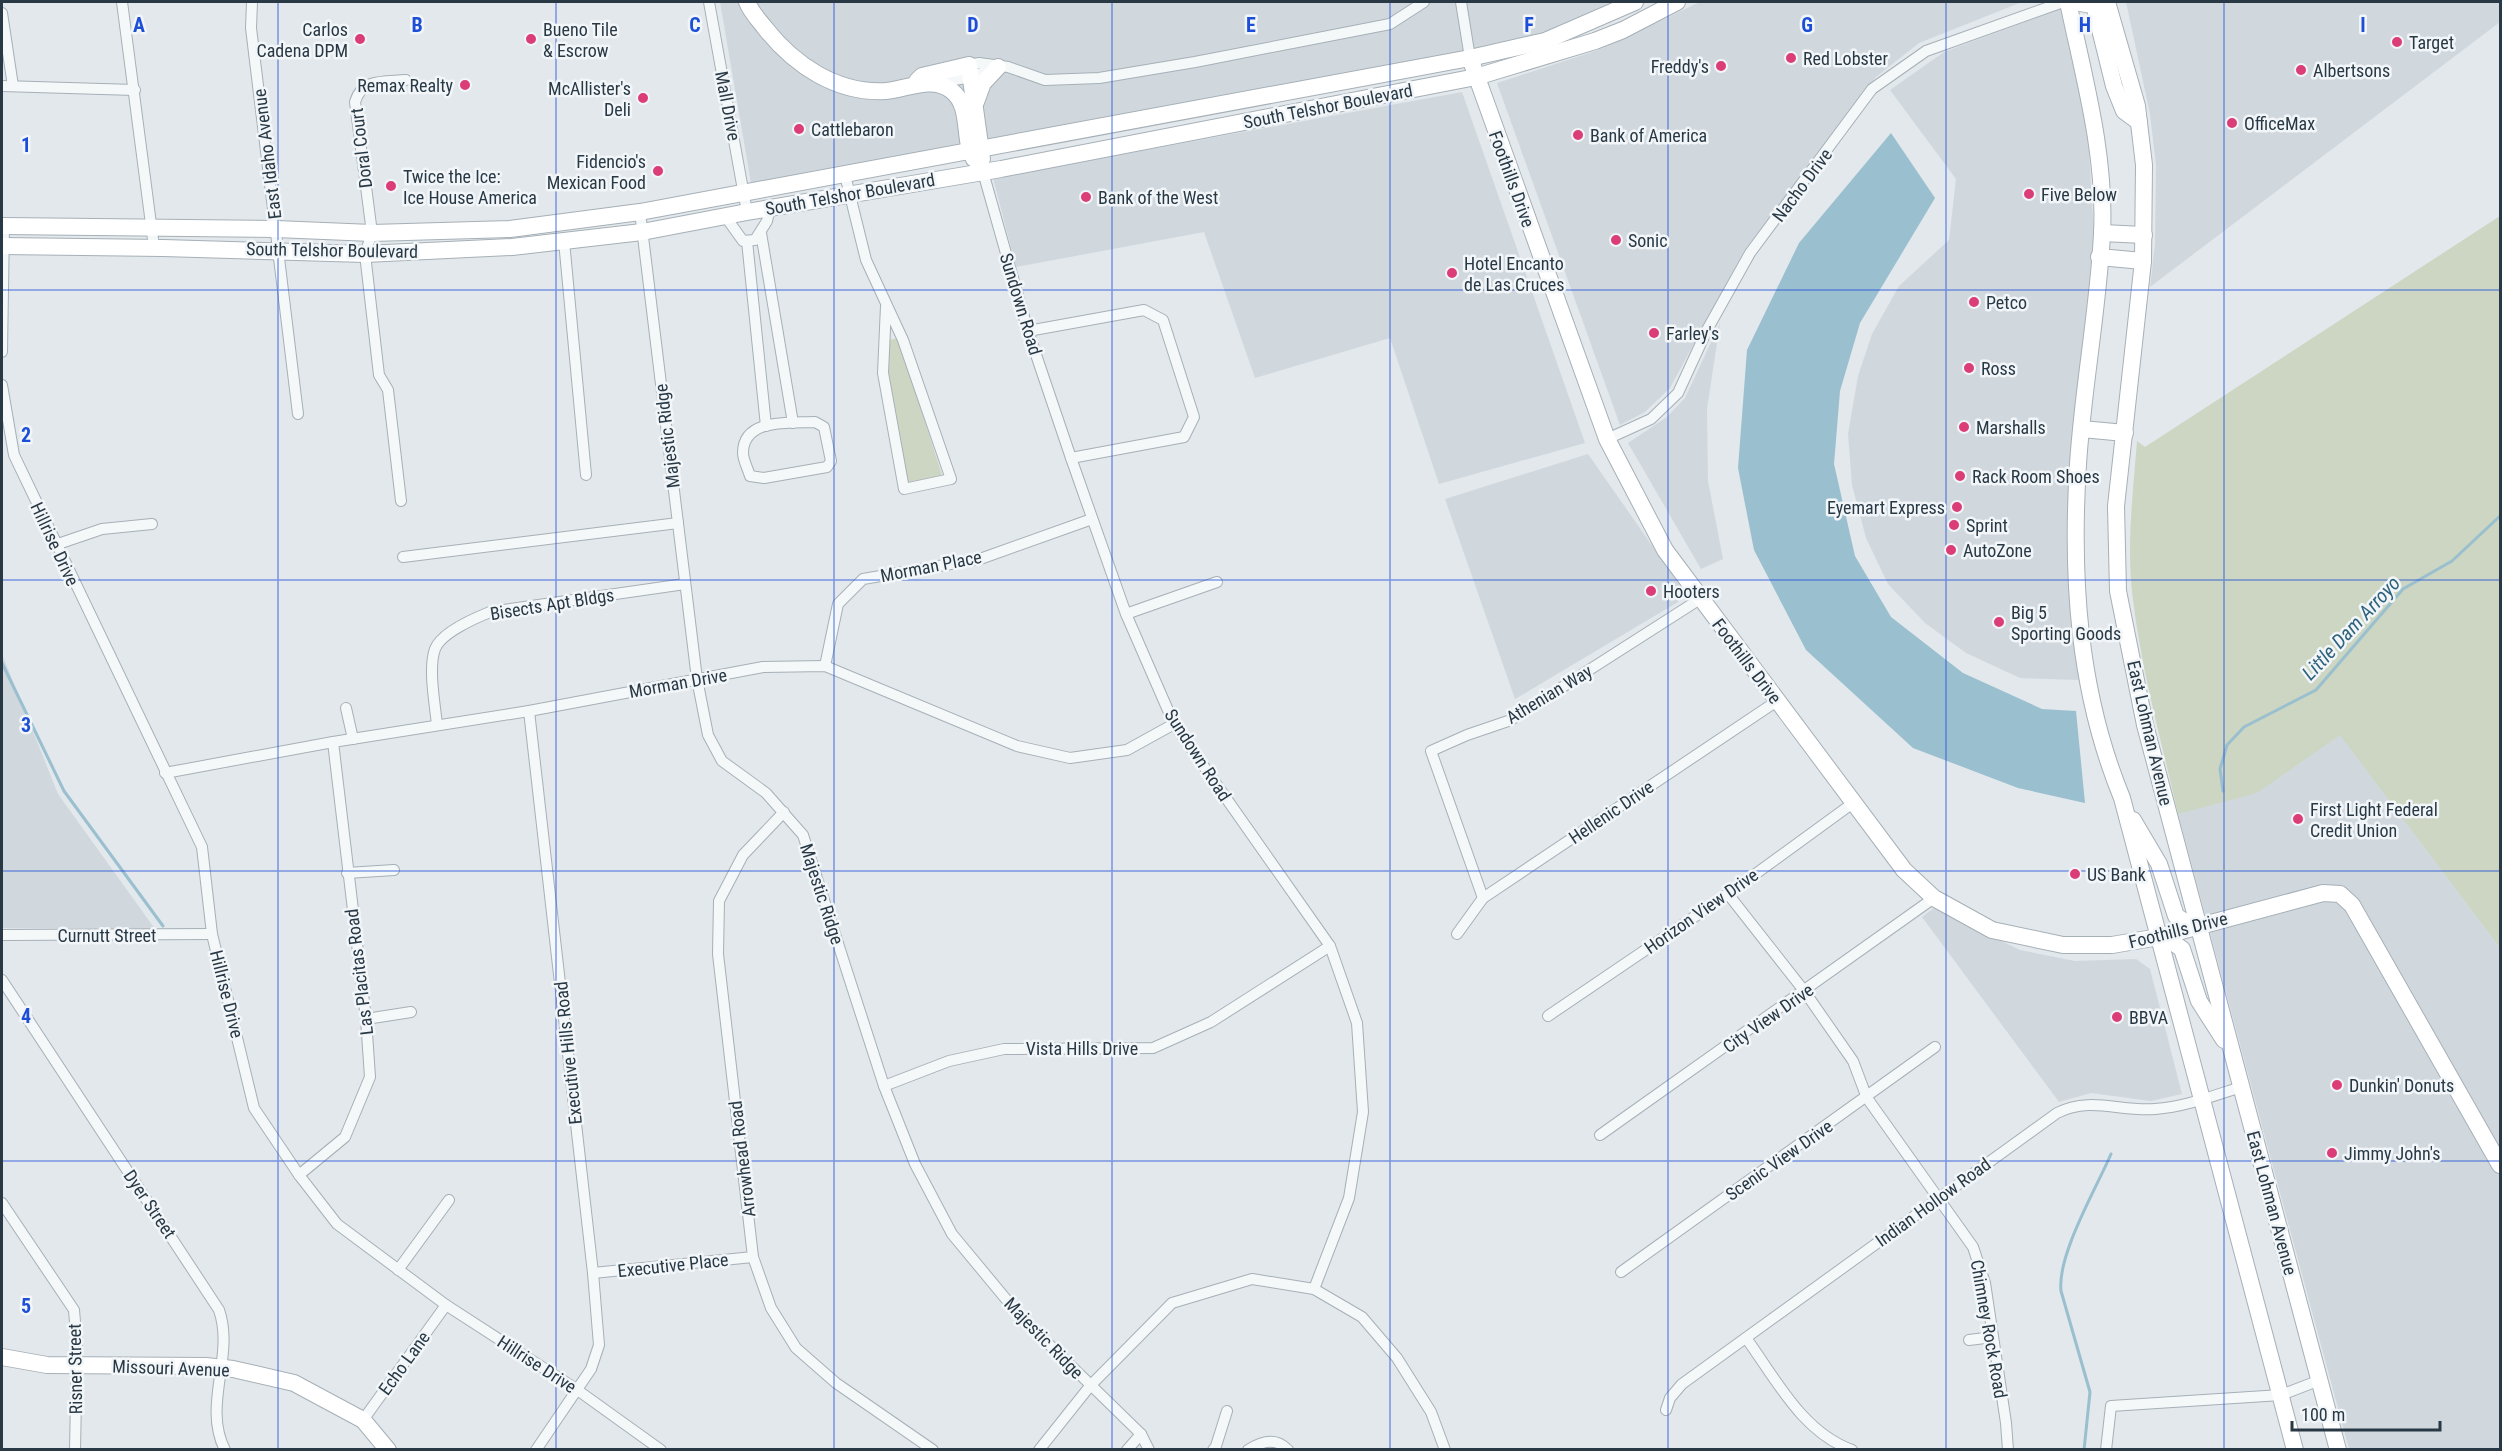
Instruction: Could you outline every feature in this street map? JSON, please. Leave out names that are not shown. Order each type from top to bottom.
[{"type":"main road","points":[[747,2],[750,10],[780,48],[813,72],[840,85],[865,90],[888,91],[914,84],[925,86],[935,84],[952,90],[969,106],[983,83],[998,67]]},
{"type":"main road","name":"South Telshor Boulevard","points":[[3,226],[372,233],[510,229],[639,212],[845,176],[1470,58],[1545,41],[1635,2]]},
{"type":"main road","name":"South Telshor Boulevard","points":[[3,246],[365,254],[512,247],[642,232],[983,172],[1476,77],[1595,41],[1623,30],[1677,2]]},
{"type":"main road","points":[[2068,2],[2094,121],[2100,174],[2102,233],[2078,464],[2076,593],[2084,657],[2108,764],[2122,798],[2159,864],[2176,915],[2187,923],[2199,925]]},
{"type":"main road","points":[[2075,2],[2092,5],[2095,9],[2114,86],[2124,111],[2139,122]]},
{"type":"main road","name":"East Lohman Avenue","points":[[2107,2],[2137,106],[2144,165],[2143,261],[2116,506],[2118,591],[2145,725],[2338,1449]]},
{"type":"main road","name":"Foothills Drive","points":[[1470,58],[1607,439],[1665,550],[1904,870],[1934,898],[1992,930],[2063,945],[2112,945],[2159,937],[2323,893],[2342,890],[2500,1165]]},
{"type":"main road","points":[[914,84],[922,76],[964,72]]},
{"type":"main road","name":"Sundown Road","points":[[964,72],[976,150],[983,172]]},
{"type":"main road","points":[[2102,233],[2144,235]]},
{"type":"main road","points":[[2099,257],[2143,261]]},
{"type":"main road","points":[[2082,429],[2125,433]]},
{"type":"main road","points":[[2122,798],[2295,1449]]},
{"type":"main road","points":[[2159,937],[2182,949],[2199,1001],[2234,1057]]},
{"type":"main road","name":"Missouri Avenue","points":[[2,1357],[38,1364],[221,1367],[294,1383],[363,1420],[388,1449]]},
{"type":"street","points":[[122,2],[154,248]]},
{"type":"street","name":"East Idaho Avenue","points":[[252,2],[252,28],[298,414]]},
{"type":"street","name":"Mall Drive","points":[[709,2],[747,212]]},
{"type":"street","points":[[935,84],[964,72],[998,67],[1026,72],[1045,80],[1075,80],[1123,75],[1390,24],[1424,2]]},
{"type":"street","name":"Foothills Drive","points":[[1461,2],[1470,58]]},
{"type":"street","name":"Nacho Drive","points":[[1607,439],[1651,419],[1678,393],[1707,330],[1750,253],[1872,89],[1926,51],[2062,2]]},
{"type":"street","points":[[2,13],[7,86],[135,90]]},
{"type":"street","name":"Doral Court","points":[[365,254],[372,233],[355,102],[358,91],[366,85],[406,80]]},
{"type":"street","name":"Sundown Road","points":[[983,172],[1028,331],[1125,614],[1174,724],[1330,946],[1357,1023],[1363,1112],[1349,1198],[1314,1288]]},
{"type":"street","points":[[845,176],[866,260],[903,340],[951,479],[904,489],[882,373],[886,306]]},
{"type":"street","points":[[725,216],[743,241],[755,240],[761,233],[770,208]]},
{"type":"street","name":"Majestic Ridge","points":[[639,212],[697,679],[708,735],[722,761],[766,793],[803,836],[884,1086],[915,1164],[952,1234],[1020,1316],[1141,1434],[1149,1449]]},
{"type":"street","points":[[2,352],[3,226]]},
{"type":"street","points":[[761,233],[793,423]]},
{"type":"street","points":[[564,241],[586,475]]},
{"type":"street","points":[[747,241],[766,426]]},
{"type":"street","points":[[365,254],[379,375],[388,390],[401,501]]},
{"type":"street","points":[[1028,331],[1144,310],[1163,320],[1194,417],[1184,437],[1071,458]]},
{"type":"street","name":"Hillrise Drive","points":[[2,385],[14,455],[55,545],[202,847],[212,934],[254,1108],[299,1175],[338,1224],[446,1305],[576,1389],[656,1448]]},
{"type":"street","points":[[815,422],[824,427],[831,461],[827,467],[764,478],[750,476],[742,454],[747,436],[756,428],[793,423],[815,422]]},
{"type":"street","name":"Morman Place","points":[[825,666],[838,604],[863,579],[981,559],[1092,519]]},
{"type":"street","points":[[404,557],[678,523]]},
{"type":"street","points":[[55,545],[102,529],[152,524]]},
{"type":"street","points":[[1125,614],[1217,582]]},
{"type":"street","name":"Bisects Apt Bldgs","points":[[437,725],[433,665],[435,647],[443,638],[470,620],[490,612],[685,584]]},
{"type":"street","name":"Athenian Way","points":[[1483,898],[1431,751],[1467,735],[1511,720],[1700,598]]},
{"type":"street","name":"Morman Drive","points":[[165,773],[333,742],[529,711],[763,667],[825,666],[1017,746],[1070,758],[1127,750],[1174,724]]},
{"type":"street","name":"Hellenic Drive","points":[[1457,934],[1483,898],[1777,701]]},
{"type":"street","points":[[346,708],[353,739]]},
{"type":"street","name":"Executive Hills Road","points":[[529,711],[593,1273],[599,1345],[591,1369],[536,1449]]},
{"type":"street","name":"Las Placitas Road","points":[[299,1175],[345,1137],[370,1077],[366,1019],[333,742]]},
{"type":"street","name":"Horizon View Drive","points":[[1548,1016],[1728,894],[1852,803]]},
{"type":"street","name":"Arrowhead Road","points":[[784,813],[744,855],[719,901],[718,954],[753,1257],[771,1308],[796,1348],[836,1383],[933,1449]]},
{"type":"street","points":[[347,873],[394,870]]},
{"type":"street","name":"Chimney Rock Road","points":[[1728,894],[1805,992],[1853,1060],[1867,1098],[1969,1240],[1979,1261],[1993,1336],[2008,1449]]},
{"type":"street","name":"City View Drive","points":[[1600,1136],[1934,898]]},
{"type":"street","name":"Curnutt Street","points":[[2,935],[212,934]]},
{"type":"street","name":"Vista Hills Drive","points":[[884,1086],[948,1060],[1004,1049],[1153,1048],[1211,1022],[1330,946]]},
{"type":"street","name":"Dyer Street","points":[[2,980],[216,1303],[221,1316],[223,1333],[216,1420],[219,1437],[225,1449]]},
{"type":"street","points":[[366,1019],[411,1012]]},
{"type":"street","name":"Scenic View Drive","points":[[1621,1272],[1867,1098],[1935,1047]]},
{"type":"street","name":"Indian Hollow Road","points":[[1666,1410],[1677,1388],[2063,1110],[2095,1104],[2157,1109],[2202,1100],[2241,1087]]},
{"type":"street","points":[[398,1270],[449,1200]]},
{"type":"street","name":"Risner Street","points":[[2,1203],[74,1310],[77,1365],[75,1449]]},
{"type":"street","name":"Executive Place","points":[[593,1273],[753,1257]]},
{"type":"street","points":[[1039,1449],[1090,1386],[1172,1303],[1252,1280],[1314,1288],[1362,1317],[1397,1358],[1431,1412],[1445,1449]]},
{"type":"street","name":"Echo Lane","points":[[363,1420],[446,1305]]},
{"type":"street","points":[[1969,1340],[1993,1336]]},
{"type":"street","points":[[1746,1338],[1810,1425],[1827,1438],[1852,1449]]},
{"type":"street","points":[[2106,1449],[2111,1406],[2281,1395],[2320,1380]]},
{"type":"street","points":[[1213,1449],[1227,1411]]},
{"type":"street","points":[[1127,1449],[1141,1434]]},
{"type":"street","points":[[1248,1449],[1258,1443],[1273,1441],[1288,1449]]},
{"type":"shaded area","points":[[720,2],[1614,2],[1616,11],[1545,41],[751,183]]},
{"type":"shaded area","points":[[1700,2],[2022,2],[1919,43],[1876,77],[1744,251],[1670,388],[1645,412],[1620,425],[1497,83],[1601,49]]},
{"type":"shaded area","points":[[2126,2],[2500,2],[2500,22],[2150,287],[2155,244],[2156,165],[2150,114]]},
{"type":"shaded area","points":[[2062,8],[2088,134],[2094,234],[2071,463],[2071,617],[2079,680],[2020,678],[1966,653],[1925,623],[1888,584],[1866,538],[1852,485],[1848,434],[1858,376],[1872,334],[1899,286],[1949,240],[1956,179],[1890,90],[1944,52]]},
{"type":"shaded area","points":[[1462,92],[1585,443],[1439,484],[1390,338],[1255,378],[1204,232],[1016,267],[993,178]]},
{"type":"shaded area","points":[[1720,323],[1707,409],[1708,481],[1723,559],[1701,569],[1628,443],[1667,417],[1685,398]]},
{"type":"shaded area","points":[[1588,454],[1681,587],[1678,602],[1515,699],[1445,499]]},
{"type":"shaded area","points":[[2,654],[58,794],[155,929],[2,928]]},
{"type":"shaded area","points":[[2340,734],[2500,948],[2500,1449],[2349,1449],[2178,814],[2265,785]]},
{"type":"shaded area","points":[[1934,908],[2020,950],[2075,961],[2136,959],[2150,969],[2182,1094],[2151,1101],[2091,1093],[2059,1102],[1922,917]]},
{"type":"green space","points":[[2500,216],[2500,948],[2340,735],[2257,793],[2178,814],[2142,654],[2133,600],[2130,560],[2137,441],[2145,447]]},
{"type":"green space","points":[[898,338],[942,475],[906,483],[887,364],[889,340]]},
{"type":"water","points":[[1891,133],[1935,198],[1860,323],[1840,391],[1834,464],[1855,556],[1891,617],[1963,673],[2042,709],[2076,711],[2085,803],[2018,788],[1913,748],[1806,650],[1754,550],[1738,468],[1747,350],[1799,243]]},
{"type":"waterway","name":"Little Dam Arroyo","points":[[2223,791],[2220,769],[2227,745],[2244,727],[2316,690],[2403,589],[2452,561],[2500,516]]},
{"type":"waterway","points":[[2,663],[64,791],[163,926]]},
{"type":"waterway","name":"Little Dam Arroyo","points":[[2084,1450],[2090,1392],[2061,1291],[2061,1276],[2071,1241],[2111,1154]]},
{"type":"place","name":"Carlos Cadena DPM","points":[[360,39]]},
{"type":"place","name":"Bueno Tile & Escrow","points":[[531,39]]},
{"type":"place","name":"Target","points":[[2397,42]]},
{"type":"place","name":"Red Lobster","points":[[1791,58]]},
{"type":"place","name":"Freddy's","points":[[1721,66]]},
{"type":"place","name":"Albertsons","points":[[2301,70]]},
{"type":"place","name":"Remax Realty","points":[[465,85]]},
{"type":"place","name":"McAllister's Deli","points":[[643,98]]},
{"type":"place","name":"OfficeMax","points":[[2232,123]]},
{"type":"place","name":"Cattlebaron","points":[[799,129]]},
{"type":"place","name":"Bank of America","points":[[1578,135]]},
{"type":"place","name":"Fidencio's Mexican Food","points":[[658,171]]},
{"type":"place","name":"Twice the Ice: Ice House America","points":[[391,186]]},
{"type":"place","name":"Five Below","points":[[2029,194]]},
{"type":"place","name":"Bank of the West","points":[[1086,197]]},
{"type":"place","name":"Sonic","points":[[1616,240]]},
{"type":"place","name":"Hotel Encanto de Las Cruces","points":[[1452,273]]},
{"type":"place","name":"Petco","points":[[1974,302]]},
{"type":"place","name":"Farley's","points":[[1654,333]]},
{"type":"place","name":"Ross","points":[[1969,368]]},
{"type":"place","name":"Marshalls","points":[[1964,427]]},
{"type":"place","name":"Rack Room Shoes","points":[[1960,476]]},
{"type":"place","name":"Eyemart Express","points":[[1957,507]]},
{"type":"place","name":"Sprint","points":[[1954,525]]},
{"type":"place","name":"AutoZone","points":[[1951,550]]},
{"type":"place","name":"Hooters","points":[[1651,591]]},
{"type":"place","name":"Big 5 Sporting Goods","points":[[1999,622]]},
{"type":"place","name":"First Light Federal Credit Union","points":[[2298,819]]},
{"type":"place","name":"US Bank","points":[[2075,874]]},
{"type":"place","name":"BBVA","points":[[2117,1017]]},
{"type":"place","name":"Dunkin' Donuts","points":[[2337,1085]]},
{"type":"place","name":"Jimmy John's","points":[[2332,1153]]}]
